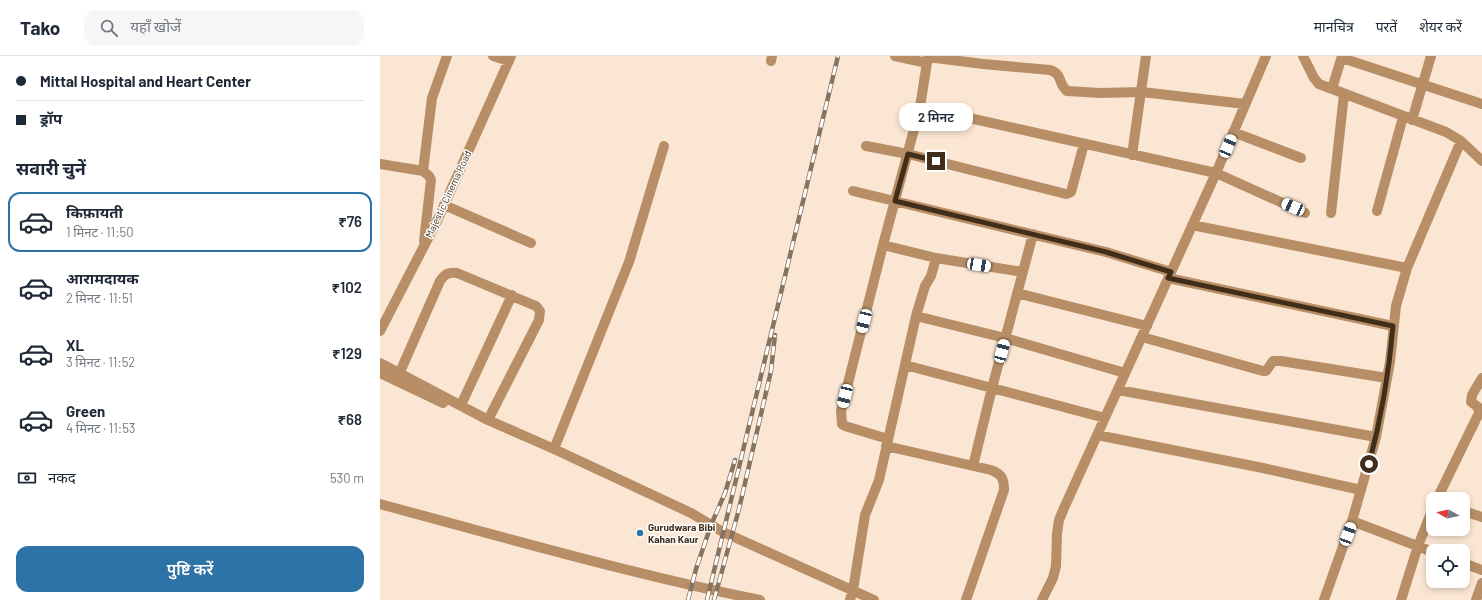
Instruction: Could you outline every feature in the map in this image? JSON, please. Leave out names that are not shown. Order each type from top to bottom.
[{"type":"street","points":[[423,171],[432,98],[447,56]]},
{"type":"street","points":[[493,56],[510,58]]},
{"type":"street","points":[[895,56],[1050,70],[1056,72],[1060,76],[1061,84],[1067,91],[1100,93],[1142,92],[1246,104]]},
{"type":"street","points":[[1132,155],[1146,56]]},
{"type":"street","points":[[1042,600],[1053,578],[1056,566],[1059,520],[1216,173],[1266,56]]},
{"type":"street","points":[[1303,56],[1314,78],[1320,84],[1446,132],[1461,141],[1482,161]]},
{"type":"street","points":[[1377,211],[1408,118],[1423,84],[1431,56]]},
{"type":"street","points":[[1332,89],[1342,57],[1482,104]]},
{"type":"street","name":"Majestic Cinema Road","points":[[380,330],[444,205],[510,58]]},
{"type":"street","points":[[928,58],[920,107],[841,411],[841,418],[842,424],[845,426],[887,442],[999,473],[1004,482],[1004,490],[966,600]]},
{"type":"street","points":[[1331,213],[1344,94]]},
{"type":"street","points":[[920,107],[1216,173],[1306,213]]},
{"type":"street","points":[[1234,132],[1301,158]]},
{"type":"street","points":[[1324,600],[1352,521],[1376,437],[1387,378],[1397,300],[1407,268],[1461,141]]},
{"type":"street","points":[[866,146],[908,154],[1069,194],[1072,190],[1084,144]]},
{"type":"street","points":[[554,449],[629,262],[664,146]]},
{"type":"street","points":[[380,164],[423,171],[430,176],[431,180],[423,247]]},
{"type":"street","points":[[852,191],[1106,252],[1170,275],[1393,326]]},
{"type":"street","points":[[444,205],[532,243]]},
{"type":"street","points":[[1192,225],[1407,268]]},
{"type":"street","points":[[974,466],[992,388],[1033,234]]},
{"type":"street","points":[[883,246],[936,258],[1023,272]]},
{"type":"street","points":[[853,597],[862,526],[879,480],[916,316],[925,286],[931,276],[936,258]]},
{"type":"street","points":[[400,372],[440,281],[444,275],[450,272],[457,273],[536,306],[540,311],[539,320],[488,420]]},
{"type":"street","points":[[1017,293],[1147,326]]},
{"type":"street","points":[[461,405],[512,295]]},
{"type":"street","points":[[916,316],[1005,338],[1125,373]]},
{"type":"street","points":[[1142,337],[1263,371],[1266,371],[1274,361],[1282,360],[1387,378]]},
{"type":"street","points":[[380,363],[400,372],[488,420],[691,513],[723,532],[853,597]]},
{"type":"street","points":[[905,365],[1105,418]]},
{"type":"street","points":[[380,373],[523,442],[692,520],[758,555],[853,597],[874,600]]},
{"type":"street","points":[[1440,492],[1479,413],[1478,407],[1472,402],[1471,398],[1482,378]]},
{"type":"street","points":[[1118,390],[1376,437]]},
{"type":"street","points":[[1097,435],[1263,468],[1361,490]]},
{"type":"street","points":[[380,504],[556,552],[678,582],[760,600]]},
{"type":"street","points":[[1470,513],[1482,517]]},
{"type":"street","points":[[1352,521],[1426,549]]},
{"type":"street","points":[[1401,600],[1426,526]]},
{"type":"street","points":[[1470,566],[1482,570]]},
{"type":"street","points":[[1476,600],[1482,583]]},
{"type":"railway","points":[[707,600],[838,56]]},
{"type":"railway","points":[[714,600],[739,509],[771,371],[775,335]]},
{"type":"railway","points":[[688,600],[696,569],[711,525],[725,493],[735,460]]},
{"type":"place","name":"Gurudwara Bibi Kahan Kaur","points":[[640,533]]},
{"type":"route","points":[[936,161],[908,154],[895,201],[1106,252],[1171,272],[1168,278],[1393,326],[1390,362],[1376,437],[1369,464]]}]
